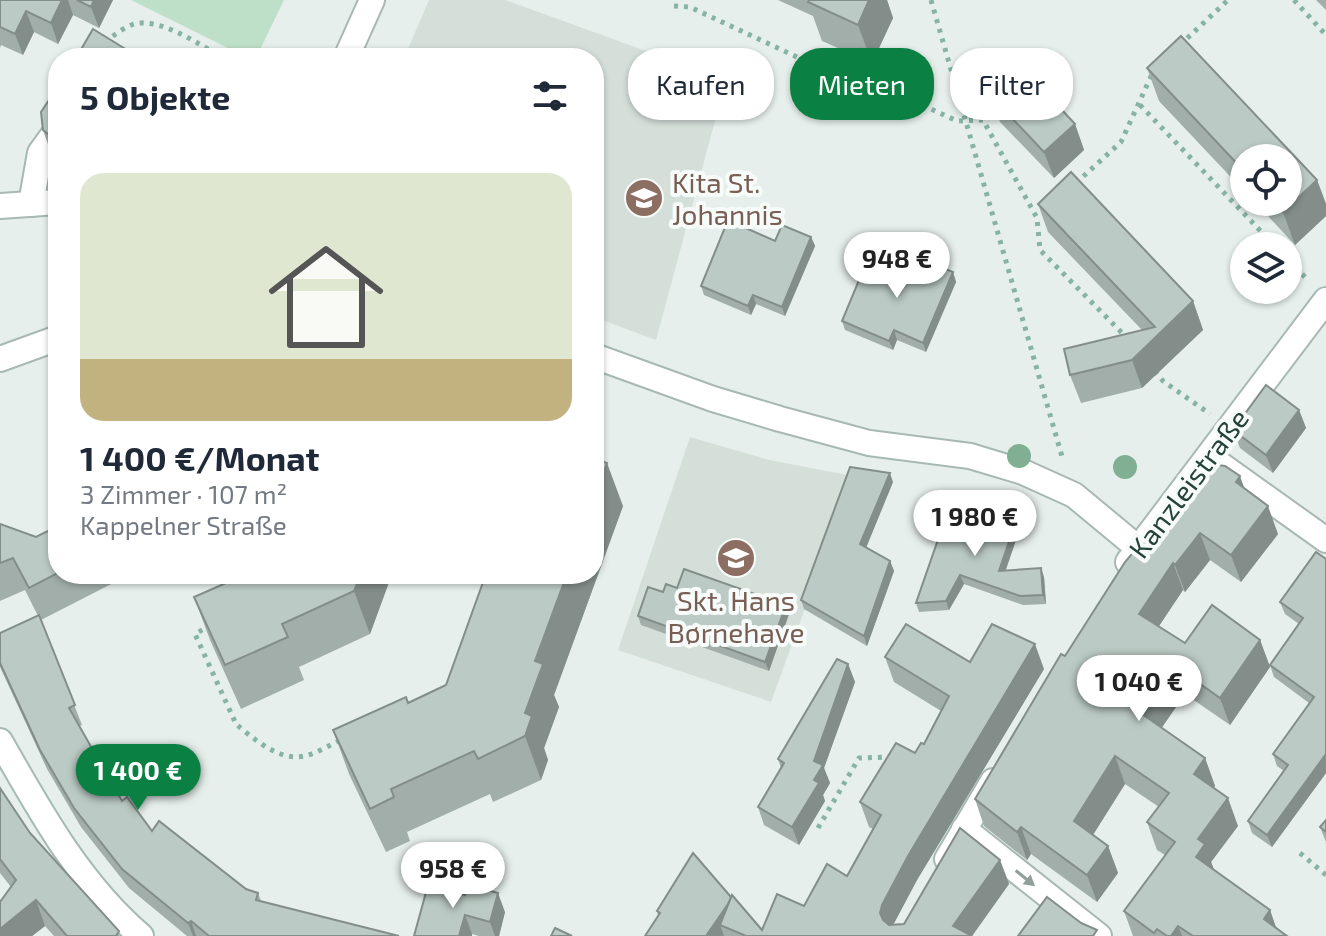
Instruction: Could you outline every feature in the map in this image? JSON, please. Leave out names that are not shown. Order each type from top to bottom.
[{"type":"street","points":[[350,48],[372,0]]},
{"type":"street","points":[[13,205],[48,142]]},
{"type":"street","points":[[13,205],[48,203]]},
{"type":"street","name":"Kanzleistraße","points":[[1112,586],[1326,300]]},
{"type":"street","points":[[0,359],[48,342]]},
{"type":"street","points":[[604,359],[768,416],[869,443],[970,456],[1023,472],[1074,495],[1138,548]]},
{"type":"street","points":[[1208,455],[1326,540]]},
{"type":"street","points":[[0,741],[54,837],[119,917],[141,936]]},
{"type":"street","points":[[936,878],[1001,767]]},
{"type":"street","points":[[964,829],[1099,936]]},
{"type":"path","points":[[931,0],[1074,495]]},
{"type":"path","points":[[1175,51],[1228,0]]},
{"type":"path","points":[[1294,0],[1326,35]]},
{"type":"path","points":[[674,6],[690,7],[799,58],[823,59],[957,121],[983,120],[1037,218],[1040,250],[1131,343]]},
{"type":"path","points":[[95,48],[126,27],[143,22],[168,29],[205,48]]},
{"type":"path","points":[[1068,190],[1121,142],[1153,71]]},
{"type":"path","points":[[1140,105],[1262,232]]},
{"type":"path","points":[[1037,218],[1047,209]]},
{"type":"path","points":[[1149,363],[1163,381],[1229,428]]},
{"type":"path","points":[[217,622],[195,634],[236,724],[245,732],[277,753],[295,757],[352,735]]},
{"type":"path","points":[[818,828],[859,758],[896,758]]},
{"type":"path","points":[[1300,853],[1326,875]]},
{"type":"shaded area","name":"Kita St. Johannis","points":[[429,0],[505,0],[638,48],[628,48],[628,120],[715,120],[656,340],[604,321],[604,48],[408,48]]},
{"type":"shaded area","name":"Skt. Hans Børnehave","points":[[690,437],[769,460],[853,476],[771,702],[618,650]]},
{"type":"green space","points":[[131,0],[284,0],[261,48],[228,48]]},
{"type":"building","points":[[0,0],[62,0],[51,23],[26,11],[15,34],[0,27]]},
{"type":"building","points":[[77,0],[94,0],[91,7]]},
{"type":"building","points":[[809,0],[869,0],[858,25]]},
{"type":"building","points":[[93,29],[124,48],[82,48]]},
{"type":"building","points":[[1181,36],[1283,144],[1230,144],[1230,156],[1147,68]]},
{"type":"building","points":[[48,102],[48,134],[43,130],[41,112]]},
{"type":"building","points":[[1014,120],[1071,120],[1075,124],[1044,152]]},
{"type":"building","points":[[1302,164],[1317,180],[1302,194]]},
{"type":"building","points":[[1071,172],[1193,301],[1132,360],[1070,375],[1064,349],[1155,327],[1038,204]]},
{"type":"building","points":[[728,220],[775,241],[782,225],[811,237],[782,307],[753,295],[748,306],[701,286]]},
{"type":"building","points":[[869,256],[917,276],[923,260],[953,272],[923,343],[894,330],[889,341],[842,321]]},
{"type":"building","points":[[1266,385],[1299,410],[1266,455],[1233,430]]},
{"type":"building","points":[[1203,463],[1225,466],[1240,476],[1236,482],[1268,506],[1231,555],[1200,533],[1175,565],[1173,563],[1139,614],[1185,643],[1212,605],[1260,640],[1220,698],[1175,666],[1142,714],[1205,758],[1194,774],[1228,798],[1198,839],[1205,844],[1196,857],[1270,910],[1264,919],[1287,936],[1193,936],[1178,926],[1171,936],[1167,936],[1157,929],[1154,933],[1124,911],[1175,842],[1147,822],[1169,793],[1115,756],[1074,821],[1108,846],[1087,875],[1021,827],[1017,832],[975,799],[1061,654],[1065,656],[1125,562],[1174,504]]},
{"type":"building","points":[[850,467],[890,473],[860,544],[890,561],[864,636],[801,600]]},
{"type":"building","points":[[950,505],[1014,527],[999,571],[1041,568],[1043,595],[1020,596],[960,575],[946,601],[916,603]]},
{"type":"building","points":[[0,524],[36,537],[48,531],[48,578],[29,588],[13,558],[0,563]]},
{"type":"building","points":[[1316,552],[1326,559],[1326,754],[1267,835],[1248,821],[1288,765],[1273,754],[1314,697],[1270,665],[1303,618],[1280,602]]},
{"type":"building","points":[[684,569],[786,605],[765,662],[638,616],[648,587],[663,592],[666,584],[677,588]]},
{"type":"building","points":[[224,584],[357,584],[354,591],[282,624],[288,637],[225,665],[194,597]]},
{"type":"building","points":[[482,584],[563,584],[535,661],[543,664],[525,713],[532,716],[525,736],[478,759],[474,751],[391,789],[394,797],[370,809],[333,730],[406,697],[408,703],[446,685]]},
{"type":"building","points":[[39,615],[75,705],[69,708],[122,801],[127,797],[152,831],[159,821],[246,889],[258,893],[256,900],[399,936],[209,936],[191,921],[188,923],[122,869],[74,808],[40,750],[0,663],[0,633]]},
{"type":"building","points":[[906,624],[970,662],[992,624],[1035,644],[908,856],[880,913],[889,925],[904,924],[960,828],[1000,860],[953,926],[972,936],[746,936],[720,925],[732,895],[762,930],[777,894],[804,906],[827,864],[847,876],[881,815],[860,802],[896,743],[915,753],[921,743],[924,744],[949,696],[885,657]]},
{"type":"building","points":[[837,659],[848,664],[814,761],[823,765],[814,780],[819,783],[792,827],[758,807],[784,763],[778,759]]},
{"type":"building","points":[[0,788],[30,833],[119,931],[116,936],[67,936],[36,900],[0,929],[0,902],[16,880],[0,859]]},
{"type":"building","points":[[693,853],[731,897],[728,904],[706,936],[645,936],[660,913],[657,911]]},
{"type":"building","points":[[428,885],[465,895],[468,885],[498,893],[490,922],[465,915],[459,936],[414,936]]},
{"type":"building","points":[[1047,897],[1081,923],[1097,930],[1093,936],[1018,936]]},
{"type":"building","points":[[555,928],[572,936],[551,936]]},
{"type":"place","name":"Kita St. Johannis","points":[[644,198]]},
{"type":"place","name":"Skt. Hans Børnehave","points":[[736,558]]}]
